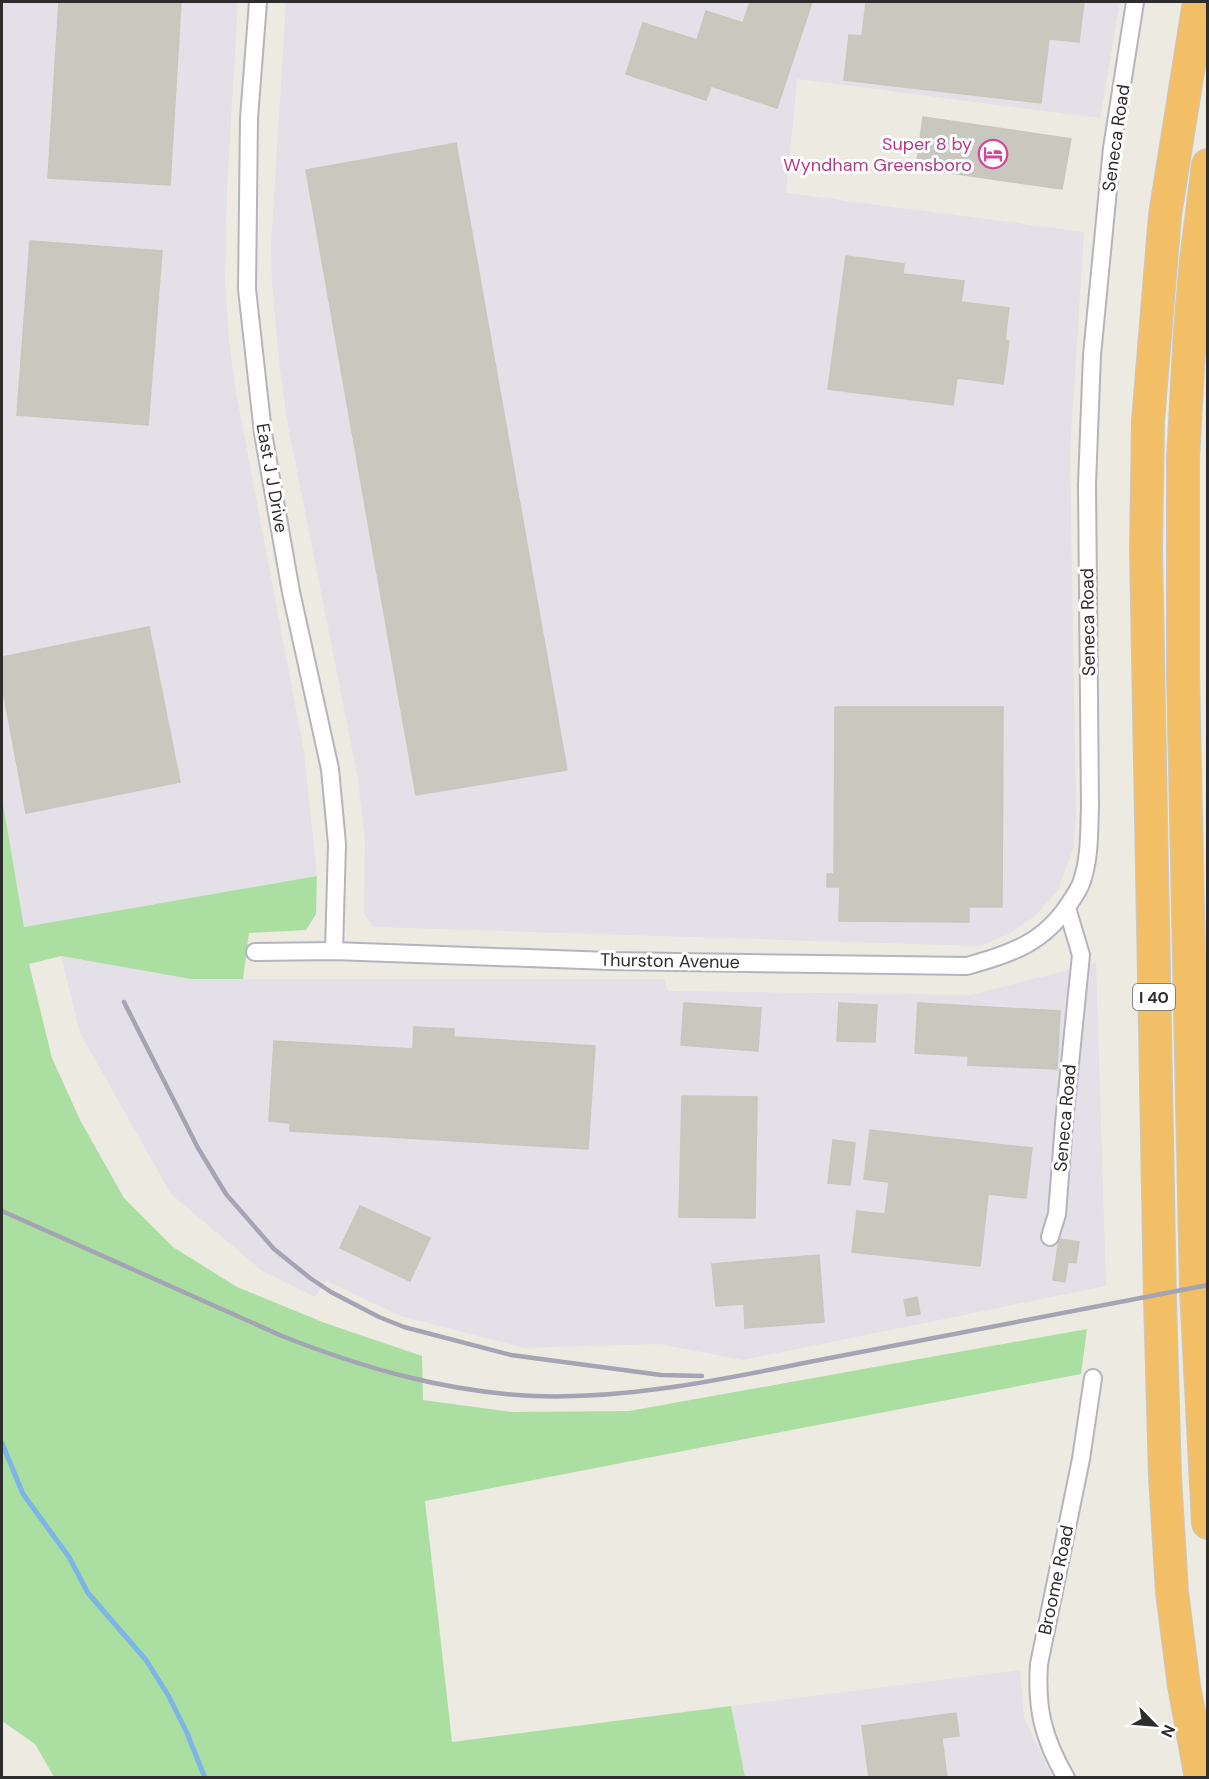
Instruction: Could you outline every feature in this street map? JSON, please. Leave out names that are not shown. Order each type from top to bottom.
[{"type":"highway","name":"I 40","points":[[1199,2],[1165,215],[1148,421],[1146,549],[1165,1477],[1172,1592],[1184,1686],[1201,1778]]},
{"type":"highway","name":"I 40","points":[[1208,165],[1193,295],[1183,459],[1183,674],[1196,1290],[1208,1523]]},
{"type":"street","name":"East J J Drive","points":[[258,2],[249,118],[247,289],[265,445],[291,592],[330,769],[337,844],[334,951]]},
{"type":"street","name":"Seneca Road","points":[[1050,1237],[1056,1214],[1082,955],[1067,908],[1082,883],[1088,854],[1090,795],[1087,484],[1092,355],[1112,148],[1136,2]]},
{"type":"street","name":"Thurston Avenue","points":[[255,952],[334,951],[609,961],[967,966],[1014,952],[1050,930],[1067,908]]},
{"type":"street","name":"Broome Road","points":[[1066,1778],[1053,1754],[1039,1714],[1037,1689],[1039,1664],[1081,1459],[1093,1378]]},
{"type":"shaded area","points":[[2,2],[238,2],[227,187],[225,281],[229,342],[236,392],[304,752],[317,876],[24,927],[2,798]]},
{"type":"shaded area","points":[[286,2],[1120,2],[1100,118],[797,79],[786,193],[1084,232],[1070,453],[1076,813],[1074,846],[1058,890],[1034,917],[1007,935],[979,946],[374,927],[364,914],[365,838],[357,774],[288,425],[280,370],[271,246]]},
{"type":"shaded area","points":[[61,956],[191,979],[664,979],[668,991],[970,995],[1096,963],[1106,1286],[742,1360],[660,1344],[524,1348],[401,1316],[326,1281],[315,1297],[261,1270],[171,1194],[80,1033]]},
{"type":"shaded area","points":[[1020,1670],[1024,1717],[1052,1777],[745,1777],[731,1706]]},
{"type":"green space","points":[[2,798],[24,927],[317,876],[316,914],[306,930],[249,933],[243,979],[191,979],[61,956],[29,964],[52,1058],[80,1120],[124,1198],[173,1247],[237,1287],[325,1323],[422,1356],[423,1400],[512,1412],[629,1411],[1087,1329],[1081,1374],[425,1501],[452,1742],[731,1706],[745,1777],[54,1777],[35,1744],[2,1721]]},
{"type":"building","points":[[59,2],[181,2],[170,185],[48,178]]},
{"type":"building","points":[[750,2],[812,2],[777,108],[711,86],[706,100],[626,74],[643,23],[697,40],[706,11],[743,23]]},
{"type":"building","points":[[866,2],[1084,2],[1079,42],[1049,39],[1041,103],[844,80],[849,35],[862,36]]},
{"type":"building","name":"Super 8 by Wyndham Greensboro","points":[[923,117],[1071,139],[1062,189],[916,168]]},
{"type":"building","points":[[456,143],[567,770],[416,795],[306,170]]},
{"type":"building","points":[[30,241],[162,251],[148,425],[17,415]]},
{"type":"building","points":[[846,256],[904,264],[903,274],[964,281],[961,302],[1009,308],[1005,340],[1009,341],[1003,384],[957,378],[953,405],[828,389]]},
{"type":"building","points":[[149,627],[180,782],[26,813],[2,685],[2,657]]},
{"type":"building","points":[[835,707],[1003,707],[1002,907],[969,907],[969,922],[839,921],[840,887],[827,887],[827,874],[834,874]]},
{"type":"building","points":[[684,1003],[761,1008],[758,1051],[681,1045]]},
{"type":"building","points":[[839,1003],[877,1005],[875,1042],[837,1041]]},
{"type":"building","points":[[918,1003],[1060,1011],[1057,1069],[968,1065],[968,1056],[915,1053]]},
{"type":"building","points":[[414,1027],[454,1029],[454,1037],[595,1046],[588,1149],[290,1131],[290,1123],[269,1121],[274,1041],[413,1049]]},
{"type":"building","points":[[682,1096],[757,1097],[755,1218],[679,1217]]},
{"type":"building","points":[[870,1130],[1032,1148],[1026,1198],[988,1194],[980,1266],[852,1252],[857,1211],[885,1214],[889,1182],[864,1179]]},
{"type":"building","points":[[833,1140],[855,1143],[850,1185],[828,1183]]},
{"type":"building","points":[[360,1206],[430,1238],[410,1281],[340,1248]]},
{"type":"building","points":[[1059,1239],[1079,1242],[1076,1263],[1068,1262],[1065,1282],[1053,1280]]},
{"type":"building","points":[[819,1255],[824,1322],[745,1328],[744,1304],[716,1306],[712,1264]]},
{"type":"building","points":[[917,1297],[920,1314],[907,1316],[904,1300]]},
{"type":"building","points":[[956,1713],[959,1736],[942,1738],[947,1778],[869,1778],[862,1726]]},
{"type":"waterway","points":[[2,1443],[23,1494],[69,1557],[88,1593],[146,1660],[168,1695],[187,1733],[205,1778]]},
{"type":"railway","points":[[124,1002],[198,1148],[226,1194],[274,1249],[331,1292],[404,1327],[511,1355],[661,1375],[702,1376]]},
{"type":"railway","points":[[2,1211],[312,1348],[374,1368],[437,1384],[501,1394],[572,1396],[686,1385],[1208,1285]]},
{"type":"place","name":"Super 8 by Wyndham Greensboro","points":[[993,154]]}]
